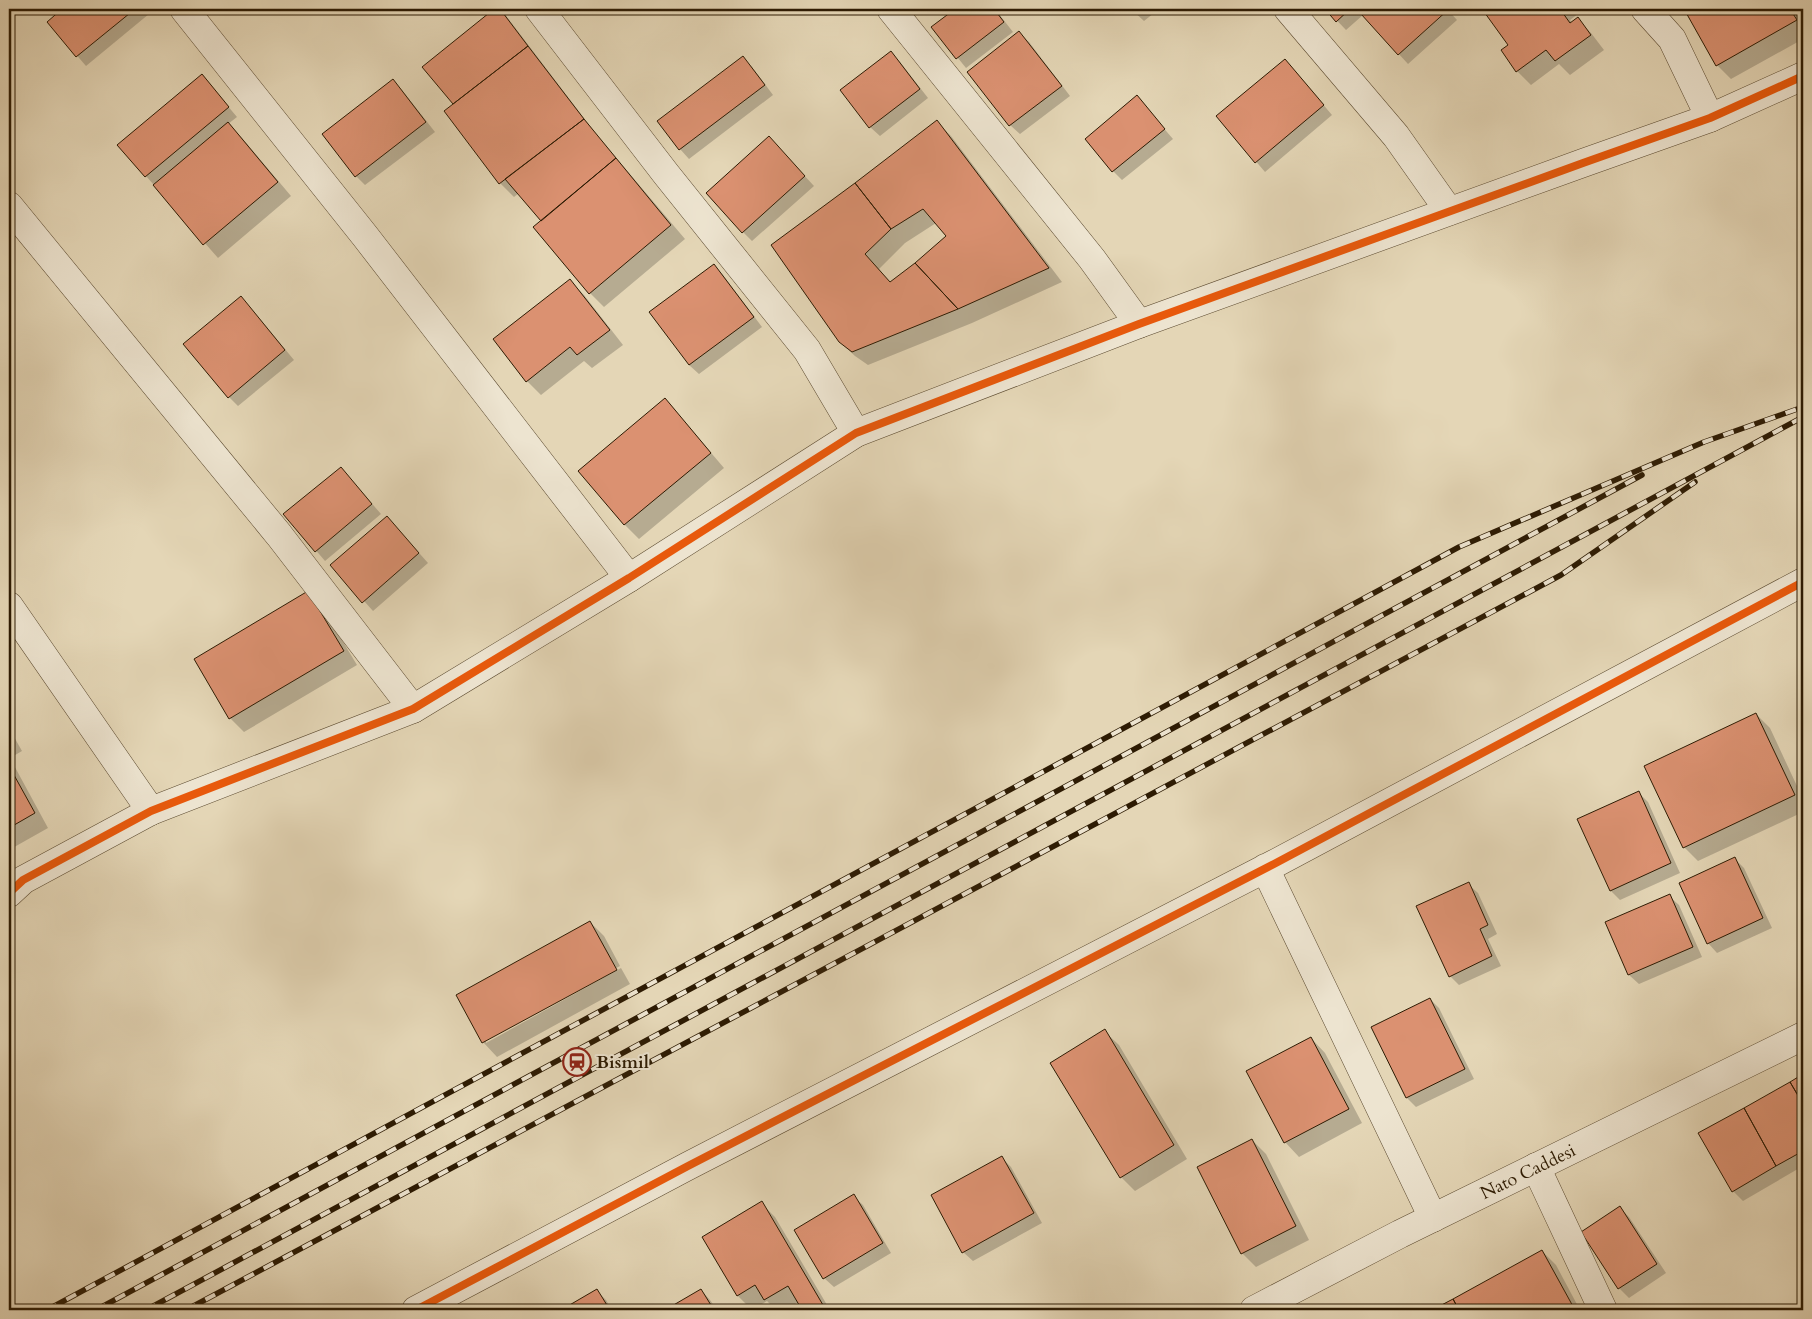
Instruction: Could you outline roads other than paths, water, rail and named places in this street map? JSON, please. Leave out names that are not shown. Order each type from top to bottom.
[{"type":"street","points":[[184,9],[365,236],[629,578]]},
{"type":"street","points":[[540,9],[666,174],[807,350],[856,433]]},
{"type":"street","points":[[891,9],[1092,259],[1139,324]]},
{"type":"street","points":[[1288,9],[1396,136],[1449,212]]},
{"type":"street","points":[[1645,9],[1672,39],[1710,118]]},
{"type":"street","points":[[13,886],[150,810],[413,709],[629,578],[856,433],[1139,324],[1710,118],[1803,76]]},
{"type":"street","points":[[9,206],[279,535],[413,709]]},
{"type":"street","points":[[416,1310],[688,1166],[1266,868],[1803,582]]},
{"type":"street","points":[[9,606],[150,810]]},
{"type":"street","points":[[1266,868],[1433,1218]]},
{"type":"street","name":"Nato Caddesi","points":[[1254,1310],[1433,1218],[1803,1036]]},
{"type":"street","points":[[1536,1168],[1603,1310]]},
{"type":"railway","points":[[47,1310],[1459,547],[1704,442],[1803,407]]},
{"type":"railway","points":[[146,1310],[1803,417]]},
{"type":"railway","points":[[96,1310],[1642,475]]},
{"type":"railway","points":[[186,1310],[1561,575],[1695,482]]},
{"type":"place","name":"Bismil","points":[[577,1062]]}]
